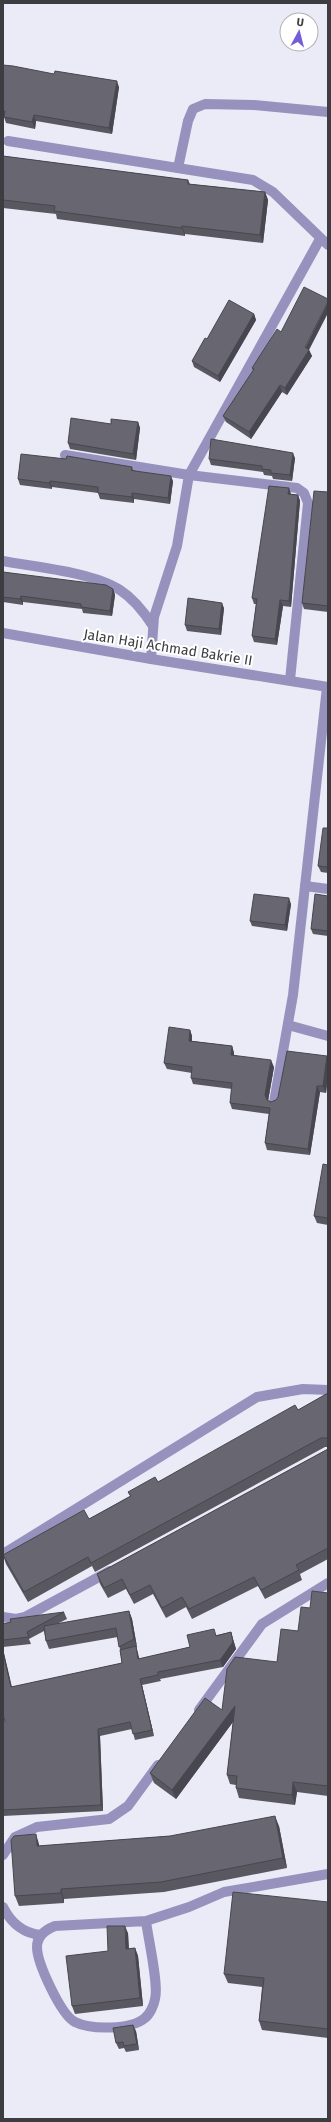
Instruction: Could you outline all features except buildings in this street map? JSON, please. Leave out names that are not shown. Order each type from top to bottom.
[{"type":"street","points":[[178,168],[190,115],[193,110],[205,104],[254,105],[328,112]]},
{"type":"street","points":[[8,141],[246,179],[264,185],[273,192],[324,242],[189,475],[177,546],[158,602],[153,626],[151,659]]},
{"type":"street","points":[[64,455],[189,475],[297,488],[304,493],[308,502],[290,680]]},
{"type":"street","points":[[3,561],[102,582],[119,589],[133,600],[153,626]]},
{"type":"street","name":"Jalan Haji Achmad Bakrie II","points":[[3,632],[151,659],[328,687]]},
{"type":"street","points":[[274,1102],[293,995],[328,687]]},
{"type":"street","points":[[305,886],[328,889]]},
{"type":"street","points":[[288,1024],[328,1036]]},
{"type":"street","points":[[3,1554],[257,1397],[303,1389],[328,1390]]},
{"type":"street","points":[[3,1617],[16,1619],[25,1617],[116,1567]]},
{"type":"street","points":[[193,1718],[262,1624],[328,1583]]},
{"type":"street","points":[[3,1855],[15,1837],[37,1827],[109,1819],[128,1806],[165,1756]]},
{"type":"street","points":[[146,1921],[156,1998],[146,2018],[130,2025],[89,2026],[74,2022],[67,2015],[42,1968],[37,1948],[40,1935],[46,1929],[55,1926],[146,1921],[190,1907],[224,1892],[328,1874]]},
{"type":"street","points":[[3,1907],[17,1926],[31,1934],[40,1935]]}]
